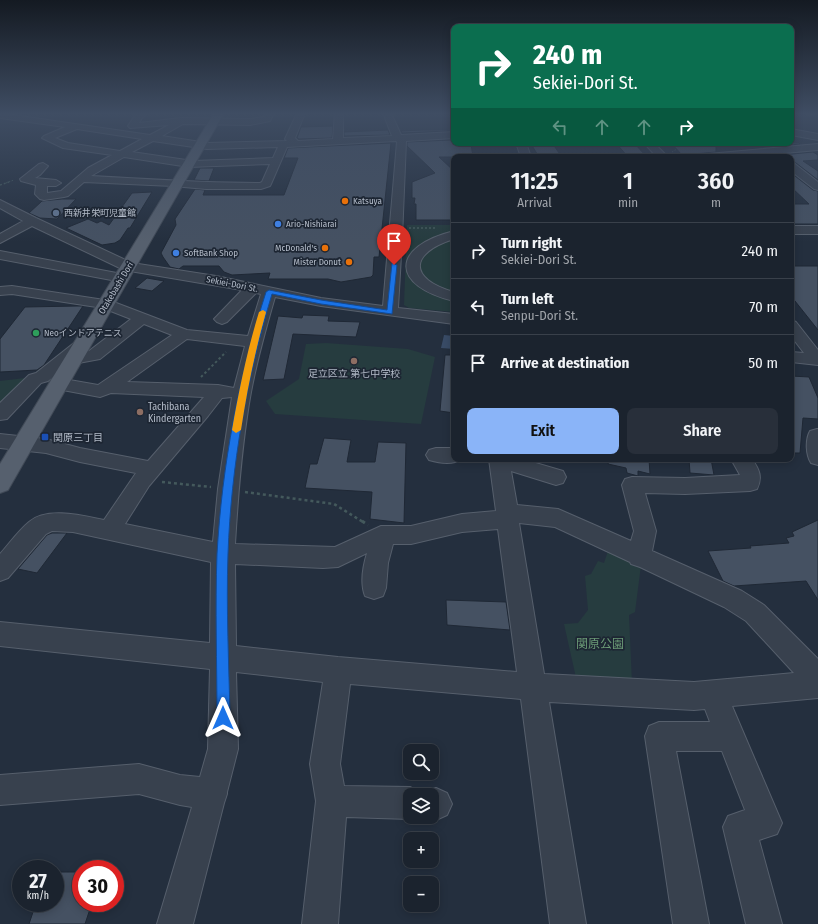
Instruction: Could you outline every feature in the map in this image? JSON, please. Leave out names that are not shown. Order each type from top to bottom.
[{"type":"main road","name":"Otakebashi Dori","points":[[0,484],[76,353],[126,272],[189,164],[192,156]]},
{"type":"street","points":[[116,156],[92,170],[62,173],[36,173],[24,179],[42,183],[62,173],[135,182],[177,183],[206,186],[261,186],[266,184],[280,156]]},
{"type":"street","points":[[135,156],[189,164],[277,161]]},
{"type":"street","points":[[390,312],[401,156]]},
{"type":"street","points":[[794,168],[818,187]]},
{"type":"street","points":[[122,174],[142,175],[135,182]]},
{"type":"street","points":[[806,176],[818,179]]},
{"type":"street","points":[[0,203],[10,210],[126,272]]},
{"type":"street","points":[[0,238],[32,221]]},
{"type":"street","points":[[794,230],[818,230]]},
{"type":"street","points":[[451,236],[431,241],[416,253],[413,261],[413,269],[417,277],[424,284],[436,291],[451,296]]},
{"type":"street","points":[[0,255],[126,272]]},
{"type":"street","name":"Sekiei-Dori St.","points":[[126,272],[216,280],[321,302],[451,319]]},
{"type":"street","points":[[0,290],[12,290],[106,304],[184,334],[246,341]]},
{"type":"street","points":[[222,318],[261,290]]},
{"type":"street","points":[[175,924],[212,794],[223,749],[223,554],[228,489],[242,392],[246,341],[261,290]]},
{"type":"street","points":[[0,414],[35,379],[42,377],[76,353],[94,355],[142,318]]},
{"type":"street","points":[[794,329],[818,360]]},
{"type":"street","points":[[58,384],[100,391],[184,334]]},
{"type":"street","points":[[794,357],[818,360]]},
{"type":"street","points":[[108,387],[242,392]]},
{"type":"street","points":[[110,530],[147,474],[202,412],[218,391]]},
{"type":"street","points":[[817,436],[818,458]]},
{"type":"street","points":[[0,441],[46,446],[147,474]]},
{"type":"street","points":[[499,462],[534,687],[568,924]]},
{"type":"street","points":[[506,462],[556,477]]},
{"type":"street","points":[[640,557],[645,531],[632,485],[685,486],[750,483],[750,472],[743,462]]},
{"type":"street","points":[[0,571],[38,527],[51,522],[73,523],[223,554],[323,558],[338,557],[383,535],[411,535],[462,523],[529,514],[558,518],[733,599],[755,613],[818,678]]},
{"type":"street","points":[[374,588],[376,563],[383,535]]},
{"type":"street","points":[[0,634],[338,670],[583,691],[694,696],[818,684]]},
{"type":"street","points":[[320,924],[332,801],[325,764],[338,670]]},
{"type":"street","points":[[713,695],[766,824],[739,827],[764,924]]},
{"type":"street","points":[[691,924],[659,736],[729,737]]},
{"type":"street","points":[[0,790],[139,779],[180,790],[212,794]]},
{"type":"street","points":[[332,801],[403,803]]},
{"type":"path","points":[[404,228],[440,228]]},
{"type":"path","points":[[192,391],[205,372],[246,341]]},
{"type":"path","points":[[147,474],[228,489],[334,504],[376,529],[383,535]]},
{"type":"green space","points":[[407,225],[451,225],[451,312],[409,308],[404,305]]},
{"type":"green space","points":[[326,343],[408,349],[435,357],[421,424],[275,414],[266,401],[299,379],[306,344]]},
{"type":"green space","points":[[33,377],[0,409],[0,381]]},
{"type":"green space","name":"関原公園","points":[[609,548],[641,565],[635,612],[629,615],[632,683],[577,682],[564,624],[578,623],[588,610],[585,576],[591,574],[598,561],[604,563]]},
{"type":"water","points":[[444,335],[451,336],[451,349],[441,348]]},
{"type":"building","name":"Ario-Nishiarai","points":[[285,156],[390,156],[379,257],[374,257],[373,275],[371,277],[341,282],[328,279],[268,279],[270,273],[232,275],[224,272],[219,266],[183,266],[179,269],[170,267],[161,253],[176,225],[175,219],[195,189],[205,190],[203,195],[284,195],[298,158],[284,158]]},
{"type":"building","points":[[417,156],[451,156],[439,157],[451,168],[451,220],[416,220],[416,204],[414,204],[415,198],[412,198],[412,182],[435,173]]},
{"type":"building","points":[[794,156],[818,156],[818,160],[803,161],[818,171],[818,180],[794,163]]},
{"type":"building","points":[[200,168],[214,168],[209,181],[194,180]]},
{"type":"building","points":[[794,175],[813,190],[818,191],[818,224],[794,224],[794,204],[809,204],[794,190]]},
{"type":"building","points":[[152,192],[130,228],[128,228],[120,240],[115,243],[102,245],[66,228],[88,219],[97,223],[101,221],[109,225],[132,193]]},
{"type":"building","points":[[76,199],[57,219],[40,218],[29,213],[42,201]]},
{"type":"building","points":[[794,266],[818,266],[818,330],[794,300]]},
{"type":"building","points":[[147,278],[164,281],[152,291],[135,288]]},
{"type":"building","points":[[83,306],[44,365],[37,370],[0,372],[0,339],[25,307]]},
{"type":"building","points":[[303,315],[329,316],[328,321],[360,322],[356,337],[293,334],[284,379],[263,380],[278,316],[302,318]]},
{"type":"building","points":[[445,355],[451,355],[451,413],[440,411]]},
{"type":"building","points":[[794,376],[809,377],[818,398],[818,419],[803,418],[800,453],[794,453]]},
{"type":"building","points":[[324,438],[351,440],[347,462],[375,462],[378,442],[406,443],[404,523],[370,519],[372,492],[305,488],[310,464],[317,464]]},
{"type":"building","points":[[608,462],[649,462],[650,474],[638,471],[638,476],[627,473],[626,468],[608,464]]},
{"type":"building","points":[[689,462],[712,462],[714,475],[690,473]]},
{"type":"building","points":[[818,520],[818,600],[806,581],[734,586],[723,581],[708,551],[751,548],[750,546],[789,543],[786,538],[794,536],[792,532]]},
{"type":"building","points":[[52,533],[67,533],[37,573],[18,569],[47,535]]},
{"type":"building","points":[[446,600],[506,602],[510,630],[447,625]]},
{"type":"building","points":[[64,872],[72,872],[72,912],[89,912],[85,924],[29,924],[33,912],[64,912]]},
{"type":"slow traffic","points":[[236,430],[242,392],[254,340],[263,312]]},
{"type":"place","name":"Katsuya","points":[[345,201]]},
{"type":"place","name":"西新井栄町児童館","points":[[56,213]]},
{"type":"place","name":"Ario-Nishiarai","points":[[278,224]]},
{"type":"place","name":"McDonald's","points":[[325,248]]},
{"type":"place","name":"SoftBank Shop","points":[[176,253]]},
{"type":"place","name":"Mister Donut","points":[[349,262]]},
{"type":"place","name":"Neoインドアテニス","points":[[36,333]]},
{"type":"place","name":"足立区立 第七中学校","points":[[354,361]]},
{"type":"place","name":"Tachibana Kindergarten","points":[[140,412]]},
{"type":"place","name":"関原三丁目","points":[[45,437]]},
{"type":"route","points":[[223,718],[223,554],[228,489],[242,392],[254,340],[269,292],[321,302],[390,312],[394,265]]}]
